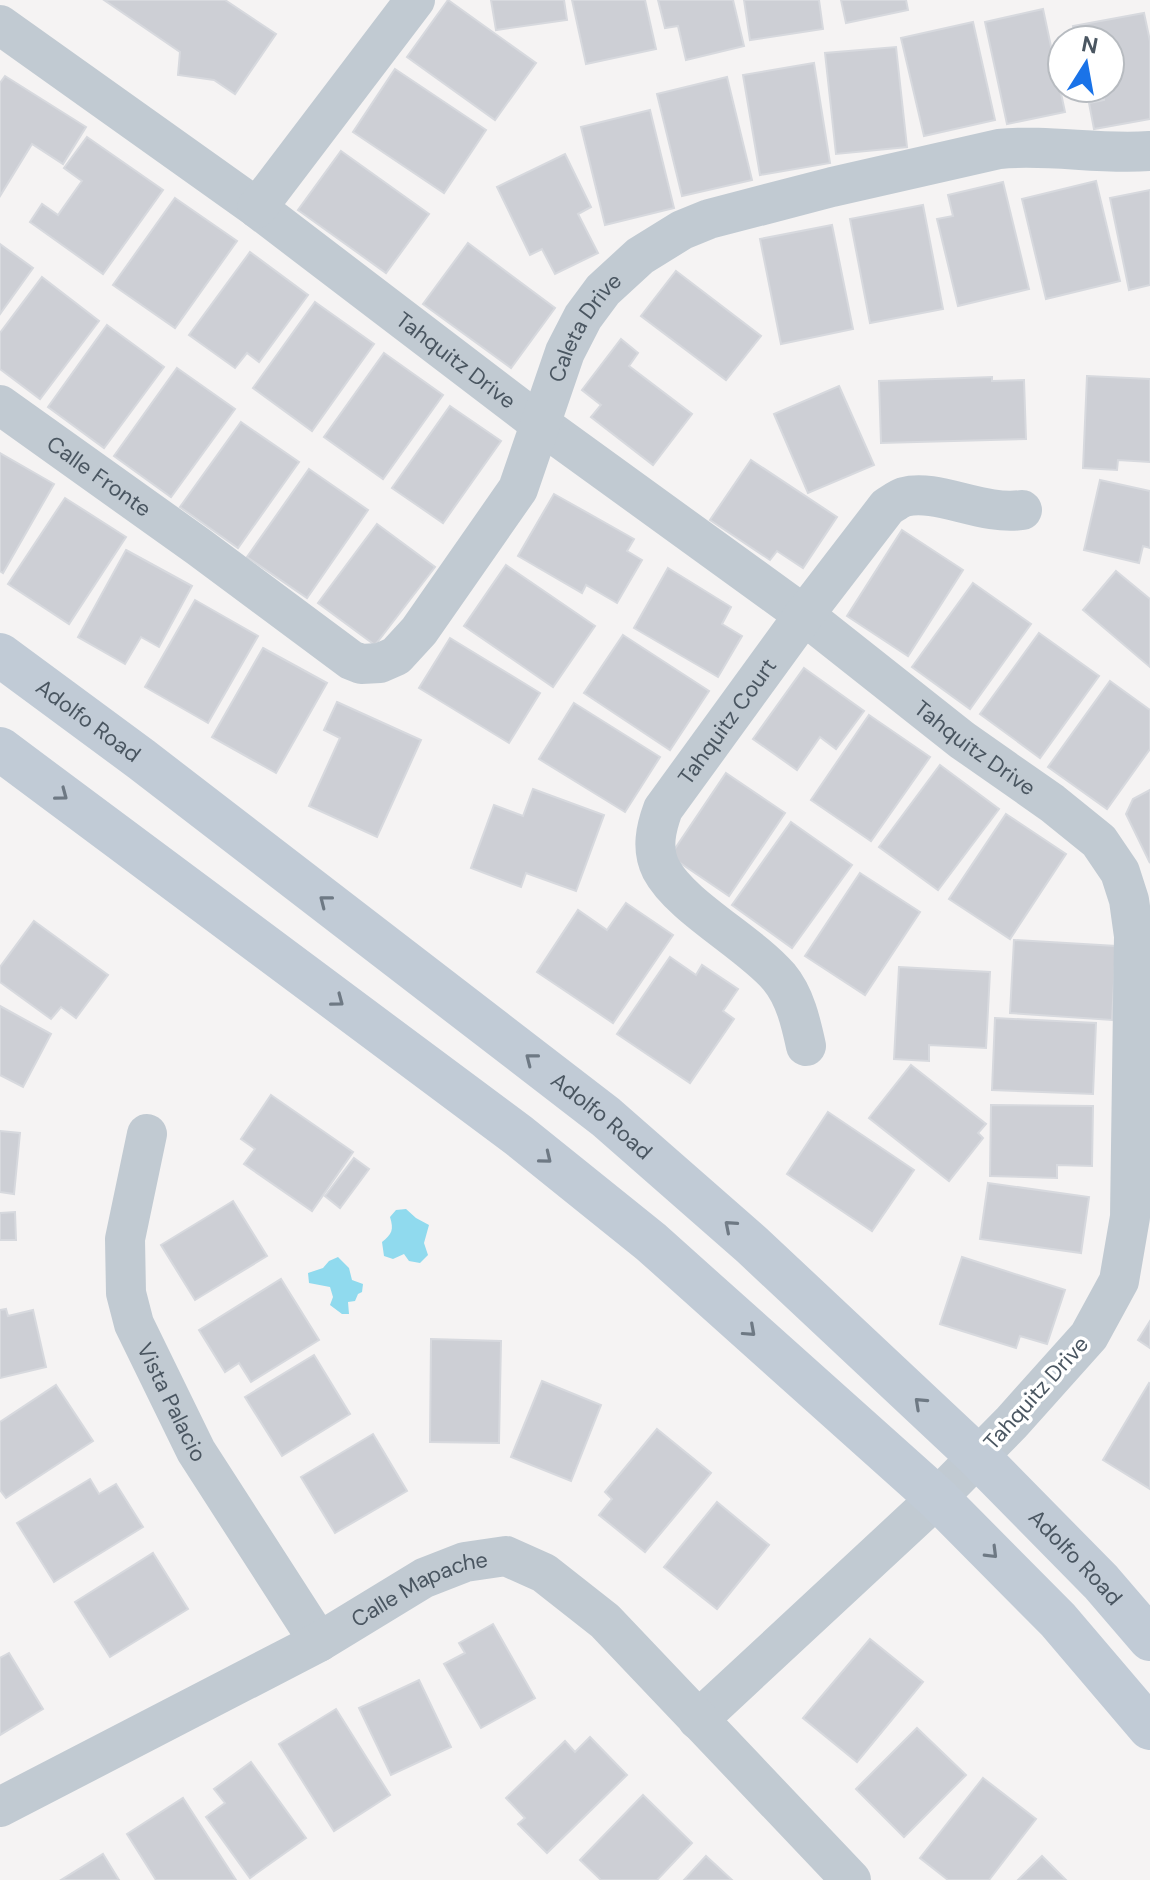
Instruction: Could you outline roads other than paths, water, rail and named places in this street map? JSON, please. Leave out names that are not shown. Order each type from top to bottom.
[{"type":"main road","name":"Adolfo Road","points":[[0,655],[141,759],[606,1117],[752,1245],[977,1456],[1101,1582],[1150,1639]]},
{"type":"main road","points":[[0,749],[518,1135],[651,1242],[937,1498],[1058,1620],[1150,1728]]},
{"type":"street","points":[[257,208],[415,0]]},
{"type":"street","name":"Tahquitz Drive","points":[[0,25],[257,208],[539,423],[804,615],[962,740],[1052,803],[1099,841],[1120,872],[1129,900],[1134,936],[1130,1202],[1119,1281],[1089,1336],[1012,1422],[937,1498],[698,1720]]},
{"type":"street","name":"Caleta Drive","points":[[199,547],[351,660],[361,664],[380,663],[396,656],[419,631],[518,489],[565,352],[590,308],[621,271],[640,256],[682,230],[709,219],[999,149],[1150,151]]},
{"type":"street","name":"Calle Fronte","points":[[0,405],[199,547]]},
{"type":"street","name":"Tahquitz Court","points":[[806,1046],[799,1015],[782,979],[678,890],[661,868],[655,849],[656,828],[663,809],[887,507],[903,497],[926,496],[1005,513],[1022,510]]},
{"type":"street","name":"Vista Palacio","points":[[147,1134],[125,1239],[126,1293],[134,1324],[196,1451],[319,1642]]},
{"type":"street","name":"Calle Mapache","points":[[0,1807],[319,1642],[424,1578],[465,1562],[506,1556],[544,1573],[605,1621],[851,1880]]},
{"type":"water","points":[[406,1209],[429,1225],[424,1243],[428,1255],[420,1263],[409,1261],[404,1254],[393,1259],[384,1256],[382,1242],[391,1231],[390,1217],[396,1210]]},
{"type":"water","points":[[338,1257],[349,1268],[352,1280],[363,1284],[362,1292],[355,1301],[348,1302],[349,1314],[342,1314],[330,1305],[333,1297],[330,1287],[309,1283],[308,1273],[323,1268]]}]
